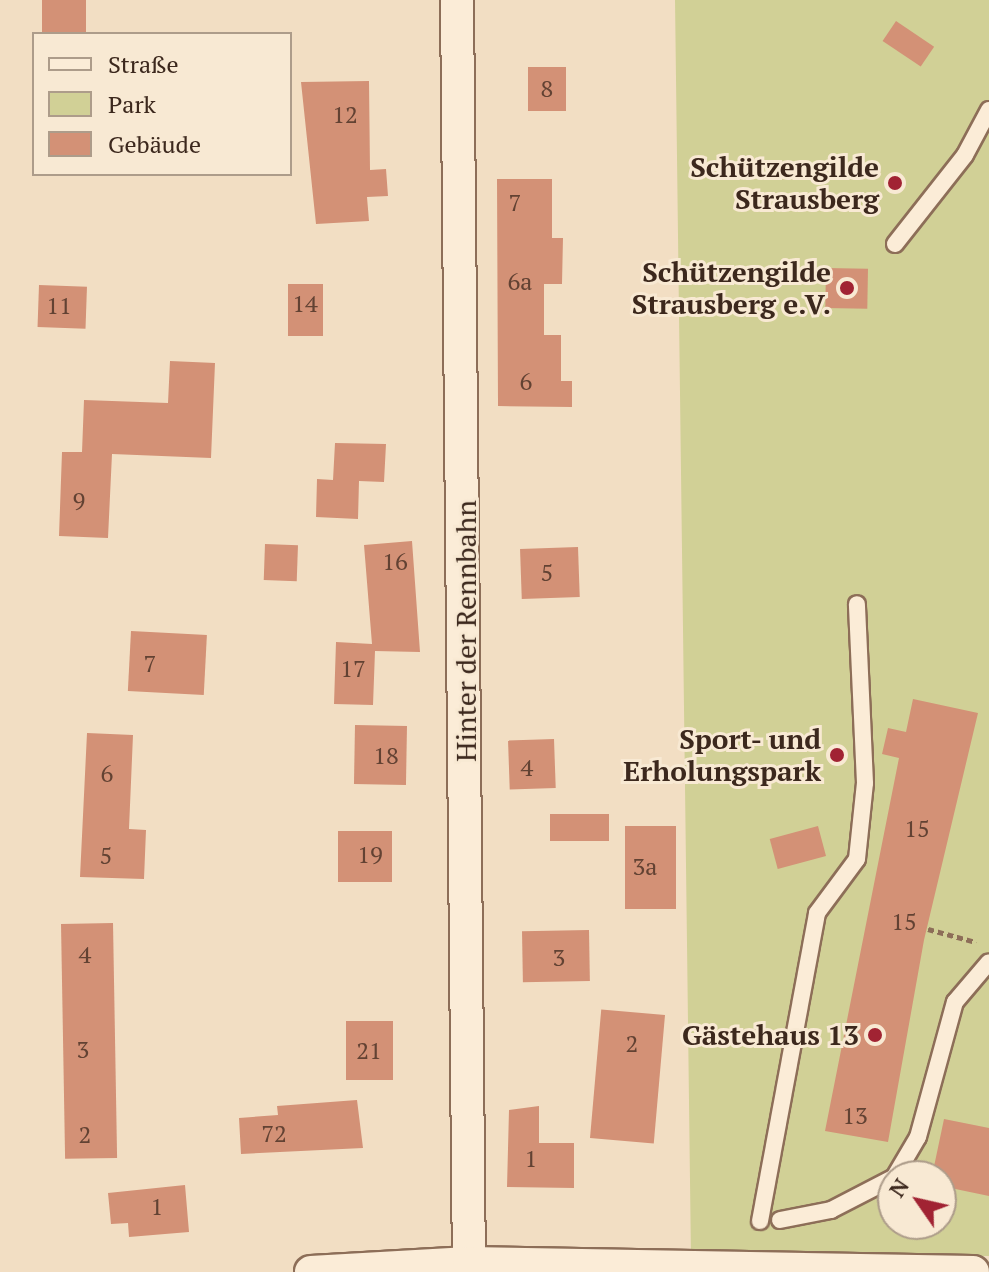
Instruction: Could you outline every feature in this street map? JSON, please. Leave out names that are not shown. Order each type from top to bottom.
[{"type":"street","name":"Hinter der Rennbahn","points":[[457,0],[469,1268]]},
{"type":"street","points":[[311,1272],[469,1268],[973,1272]]},
{"type":"lane","points":[[895,244],[965,155],[989,110]]},
{"type":"lane","points":[[760,1221],[817,913],[857,859],[865,783],[857,604]]},
{"type":"lane","points":[[904,1160],[918,1137],[955,1002],[989,962]]},
{"type":"lane","points":[[780,1220],[831,1210],[877,1186]]},
{"type":"path","points":[[928,929],[989,945]]},
{"type":"green space","name":"Sport- und Erholungspark","points":[[675,0],[989,0],[989,1256],[691,1259]]},
{"type":"building","points":[[42,0],[86,0],[86,32],[42,32]]},
{"type":"building","points":[[896,21],[934,47],[921,67],[883,41]]},
{"type":"building","points":[[528,67],[566,67],[566,111],[528,111]]},
{"type":"building","points":[[369,81],[370,170],[386,169],[388,196],[367,197],[369,221],[316,224],[301,82]]},
{"type":"building","points":[[497,179],[552,179],[552,238],[563,238],[562,284],[544,284],[544,335],[561,335],[561,381],[572,381],[572,407],[498,406]]},
{"type":"building","name":"Schützengilde Strausberg e.V.","points":[[826,268],[868,269],[867,309],[825,308]]},
{"type":"building","points":[[288,284],[323,284],[323,336],[288,336]]},
{"type":"building","points":[[39,285],[87,287],[86,329],[38,327]]},
{"type":"building","points":[[170,361],[215,363],[211,458],[112,454],[108,538],[59,536],[62,452],[82,452],[84,400],[168,403]]},
{"type":"building","points":[[335,443],[386,444],[384,482],[359,481],[358,519],[316,517],[317,479],[333,480]]},
{"type":"building","points":[[412,541],[420,652],[375,651],[373,705],[334,704],[336,642],[372,644],[364,545]]},
{"type":"building","points":[[265,544],[298,545],[297,581],[264,580]]},
{"type":"building","points":[[578,547],[580,597],[522,599],[520,549]]},
{"type":"building","points":[[131,631],[207,635],[204,695],[128,691]]},
{"type":"building","points":[[913,699],[978,713],[924,940],[888,1142],[825,1131],[899,758],[882,754],[888,728],[906,732]]},
{"type":"building","points":[[355,725],[407,726],[406,785],[354,784]]},
{"type":"building","points":[[87,733],[133,735],[129,829],[146,830],[144,879],[80,877]]},
{"type":"building","points":[[554,739],[556,788],[510,790],[508,741]]},
{"type":"building","points":[[550,814],[609,814],[609,841],[550,841]]},
{"type":"building","points":[[625,826],[676,826],[676,909],[625,909]]},
{"type":"building","points":[[818,826],[826,856],[778,869],[770,839]]},
{"type":"building","points":[[338,831],[392,831],[392,882],[338,882]]},
{"type":"building","points":[[113,923],[117,1158],[65,1159],[61,924]]},
{"type":"building","points":[[589,930],[590,981],[523,982],[522,931]]},
{"type":"building","points":[[601,1009],[665,1015],[654,1144],[590,1138]]},
{"type":"building","points":[[346,1021],[393,1021],[393,1080],[346,1080]]},
{"type":"building","points":[[357,1100],[363,1148],[241,1154],[239,1118],[278,1115],[277,1106]]},
{"type":"building","points":[[539,1106],[539,1143],[574,1143],[574,1188],[507,1187],[509,1110]]},
{"type":"building","points":[[944,1119],[989,1128],[989,1196],[957,1189],[957,1160],[935,1160]]},
{"type":"building","points":[[185,1185],[189,1232],[129,1237],[128,1223],[111,1224],[108,1193]]},
{"type":"place","name":"Schützengilde Strausberg","points":[[895,183]]},
{"type":"place","name":"Schützengilde Strausberg e.V.","points":[[847,288]]},
{"type":"place","name":"Sport- und Erholungspark","points":[[837,755]]},
{"type":"place","name":"Gästehaus 13","points":[[875,1035]]}]
